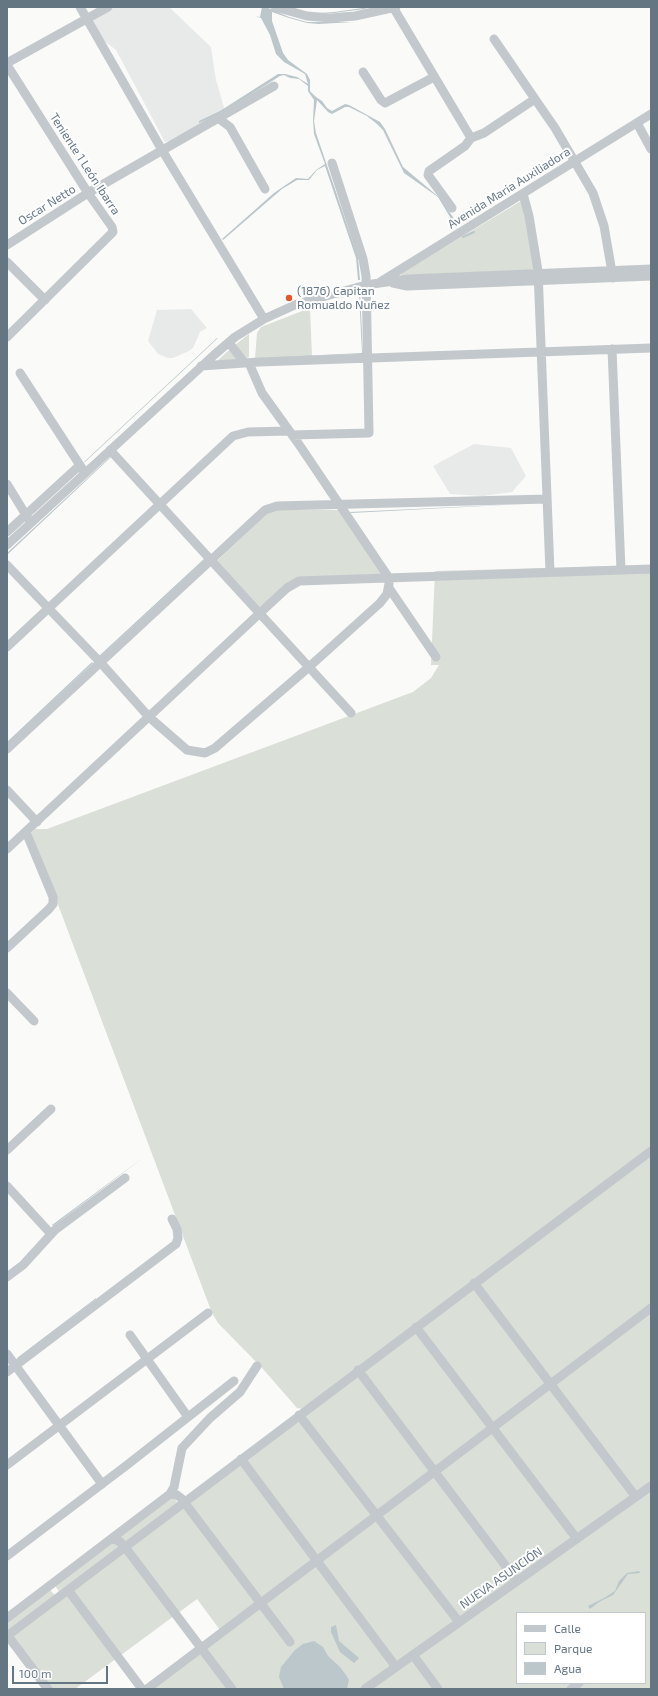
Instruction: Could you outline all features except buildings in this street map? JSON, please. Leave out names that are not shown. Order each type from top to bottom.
[{"type":"street","points":[[80,7],[162,150],[264,319]]},
{"type":"street","points":[[7,64],[108,7]]},
{"type":"street","points":[[275,7],[307,16],[331,18],[355,16],[391,8],[471,138]]},
{"type":"street","points":[[494,39],[575,161],[593,193],[604,226],[613,274]]},
{"type":"street","name":"Teniente 1 León Ibarra","points":[[7,64],[88,193],[112,227],[113,232],[7,337]]},
{"type":"street","points":[[363,72],[381,100],[385,103],[434,77]]},
{"type":"street","name":"Oscar Netto","points":[[7,245],[88,193],[274,86]]},
{"type":"street","points":[[452,208],[428,175],[429,171],[465,146],[471,138],[484,133],[535,99]]},
{"type":"street","name":"Avenida Maria Auxiliadora","points":[[379,283],[651,114]]},
{"type":"street","points":[[218,118],[230,127],[265,189]]},
{"type":"street","points":[[637,123],[651,149]]},
{"type":"street","points":[[7,647],[233,436],[248,432],[369,433],[366,358],[366,276],[363,259],[332,163]]},
{"type":"street","points":[[523,194],[534,238],[538,277],[550,572]]},
{"type":"street","points":[[7,262],[45,300]]},
{"type":"street","points":[[7,545],[29,519],[82,469],[110,450],[201,366],[229,343],[264,319],[297,304],[366,285],[407,279],[613,274],[651,269]]},
{"type":"street","points":[[613,274],[651,276]]},
{"type":"street","points":[[7,565],[100,662],[149,717],[187,750],[205,753],[215,748],[309,667],[380,603],[387,594],[389,588],[389,578],[340,504],[262,393],[247,363],[229,343]]},
{"type":"street","points":[[201,366],[366,358],[651,348]]},
{"type":"street","points":[[612,349],[621,570]]},
{"type":"street","points":[[20,373],[82,469]]},
{"type":"street","points":[[110,450],[351,713]]},
{"type":"street","points":[[7,484],[29,519]]},
{"type":"street","points":[[7,749],[210,559],[265,510],[277,506],[547,499]]},
{"type":"street","points":[[7,532],[29,519]]},
{"type":"street","points":[[7,849],[287,588],[299,581],[651,569]]},
{"type":"street","points":[[389,588],[436,657]]},
{"type":"street","points":[[7,790],[37,822]]},
{"type":"street","points":[[7,948],[53,904],[54,897],[26,832]]},
{"type":"street","points":[[7,992],[34,1022]]},
{"type":"street","points":[[7,1150],[51,1109]]},
{"type":"street","points":[[48,1689],[7,1636],[651,1150]]},
{"type":"street","points":[[7,1277],[23,1265],[55,1230],[125,1178]]},
{"type":"street","points":[[7,1186],[51,1234]]},
{"type":"street","points":[[7,1372],[176,1244],[178,1238],[177,1229],[172,1219]]},
{"type":"street","points":[[474,1283],[636,1497]]},
{"type":"street","points":[[147,1689],[651,1308]]},
{"type":"street","points":[[7,1465],[208,1313]]},
{"type":"street","points":[[416,1327],[577,1539]]},
{"type":"street","points":[[130,1335],[188,1417]]},
{"type":"street","points":[[7,1354],[102,1484]]},
{"type":"street","points":[[7,1618],[170,1494],[174,1487],[182,1448],[210,1418],[240,1392],[257,1366]]},
{"type":"street","points":[[358,1370],[517,1581]]},
{"type":"street","points":[[7,1556],[234,1381]]},
{"type":"street","points":[[299,1415],[459,1622]]},
{"type":"street","points":[[242,1459],[396,1666]]},
{"type":"street","name":"NUEVA ASUNCIÓN","points":[[365,1689],[651,1486]]},
{"type":"street","points":[[170,1494],[177,1495],[290,1642]]},
{"type":"street","points":[[112,1539],[125,1547],[232,1689]]},
{"type":"street","points":[[68,1590],[142,1689]]},
{"type":"street","points":[[413,1655],[438,1689]]},
{"type":"shaded area","points":[[114,7],[169,7],[211,47],[216,80],[225,111],[199,133],[165,142],[116,50],[104,41],[92,22],[95,18]]},
{"type":"shaded area","points":[[191,309],[207,328],[200,332],[193,348],[173,358],[168,358],[158,354],[148,341],[157,310]]},
{"type":"shaded area","points":[[474,444],[511,448],[526,476],[512,492],[483,496],[450,494],[433,466]]},
{"type":"green space","points":[[521,201],[526,217],[534,270],[401,275],[402,273]]},
{"type":"green space","points":[[310,308],[312,357],[255,358],[257,333],[261,327]]},
{"type":"green space","points":[[249,334],[249,357],[247,358],[235,345]]},
{"type":"green space","points":[[228,351],[230,351],[240,360],[217,361]]},
{"type":"green space","points":[[281,509],[340,510],[382,574],[300,578],[260,607],[217,561],[269,512]]},
{"type":"green space","points":[[651,565],[651,1150],[303,1409],[297,1408],[263,1369],[218,1323],[212,1313],[31,833],[35,829],[47,829],[413,692],[431,678],[439,665],[431,665],[435,571]]},
{"type":"green space","points":[[651,1153],[651,1689],[146,1689],[223,1634],[197,1599],[75,1689],[42,1689],[7,1642],[7,1621],[50,1590],[55,1595],[59,1591],[55,1586],[172,1495],[178,1503]]},
{"type":"water","points":[[262,7],[266,7],[289,17],[307,22],[353,22],[319,24],[307,23],[272,12],[272,21],[283,53],[288,60],[307,74],[310,80],[310,91],[332,111],[345,104],[380,122],[385,129],[403,167],[440,198],[459,226],[456,227],[438,197],[404,173],[383,130],[377,124],[367,116],[349,107],[345,107],[332,114],[328,112],[317,100],[314,121],[316,133],[358,257],[360,280],[358,280],[356,258],[325,166],[317,170],[309,180],[297,180],[282,189],[223,240],[222,239],[274,193],[296,178],[308,179],[316,170],[325,164],[314,134],[313,121],[314,100],[308,91],[308,86],[299,79],[290,78],[284,75],[280,76],[223,112],[199,123],[199,121],[220,111],[278,74],[297,77],[308,84],[305,74],[284,62],[276,54],[270,35],[261,18],[255,16],[260,17]]},
{"type":"water","points":[[370,7],[334,13],[320,12],[334,12]]},
{"type":"water","points":[[360,292],[363,354],[258,358],[362,353],[359,293],[333,300]]},
{"type":"water","points":[[217,338],[218,338],[84,462]]},
{"type":"water","points":[[111,457],[7,555],[7,553]]},
{"type":"water","points":[[541,503],[351,513],[350,512]]},
{"type":"water","points":[[205,558],[206,559],[100,657],[99,656]]},
{"type":"water","points":[[92,662],[93,663],[7,744],[7,742]]},
{"type":"water","points":[[144,1157],[53,1226],[52,1225]]},
{"type":"water","points":[[96,1298],[18,1359],[17,1358]]},
{"type":"water","points":[[639,1571],[640,1573],[628,1574],[613,1595],[599,1602],[590,1609],[588,1606],[615,1591],[619,1581],[627,1573]]},
{"type":"water","points":[[336,1625],[339,1641],[359,1658],[354,1663],[340,1652],[331,1632],[331,1627]]},
{"type":"water","points":[[314,1641],[323,1647],[328,1656],[346,1675],[349,1680],[347,1689],[284,1689],[279,1677],[281,1667],[295,1650],[303,1644]]},
{"type":"waterway","points":[[463,237],[474,232]]},
{"type":"place","name":"(1876) Capitan Romualdo Nuñez","points":[[289,298]]}]
